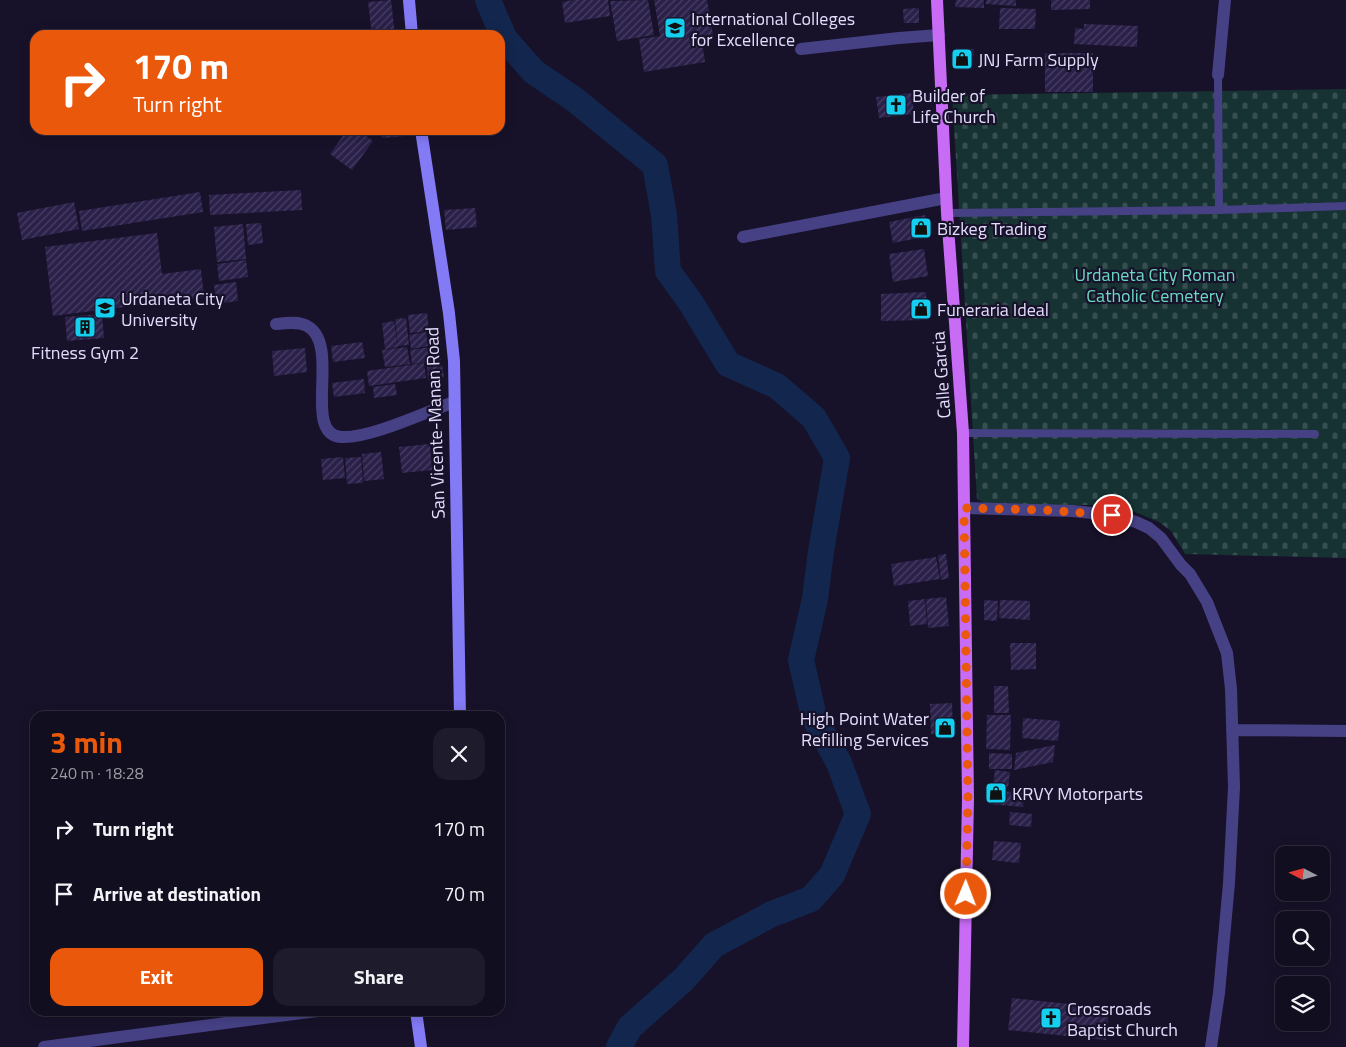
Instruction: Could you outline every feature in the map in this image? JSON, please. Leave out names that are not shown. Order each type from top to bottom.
[{"type":"main road","name":"Calle Garcia","points":[[937,0],[946,198],[963,433],[968,799],[963,1047]]},
{"type":"street","points":[[409,0],[412,30]]},
{"type":"street","points":[[1218,75],[1225,0]]},
{"type":"street","points":[[801,49],[938,35]]},
{"type":"street","name":"San Vicente-Manan Road","points":[[422,135],[449,313],[454,361],[460,711]]},
{"type":"street","points":[[743,237],[946,198]]},
{"type":"street","points":[[276,324],[297,323],[306,325],[317,336],[321,347],[323,374],[322,414],[324,424],[334,435],[341,437],[369,433],[454,402]]},
{"type":"street","points":[[964,508],[1064,510],[1112,515],[1136,522],[1149,528],[1161,538],[1190,574],[1207,602],[1227,654],[1231,689],[1234,787],[1229,883],[1219,992],[1211,1047]]},
{"type":"street","points":[[1232,730],[1346,731]]},
{"type":"street","points":[[44,1047],[279,1016]]},
{"type":"street","points":[[417,1016],[421,1047]]},
{"type":"lane","points":[[1218,75],[1219,210]]},
{"type":"lane","points":[[947,213],[1219,210],[1346,206]]},
{"type":"lane","points":[[963,433],[1315,434]]},
{"type":"green space","name":"Urdaneta City Roman Catholic Cemetery","points":[[1346,89],[1346,558],[1185,554],[1171,531],[1159,522],[1118,505],[996,505],[984,503],[977,499],[952,95]]},
{"type":"building","points":[[391,0],[394,30],[371,30],[368,2]]},
{"type":"building","points":[[573,0],[608,0],[610,16],[565,23],[562,2]]},
{"type":"building","points":[[648,0],[654,35],[617,41],[610,1]]},
{"type":"building","points":[[654,0],[707,0],[713,35],[701,37],[705,62],[644,72],[639,39],[660,36]]},
{"type":"building","points":[[956,0],[984,0],[984,8],[955,7]]},
{"type":"building","points":[[986,0],[1016,0],[1016,6],[986,4]]},
{"type":"building","points":[[1051,0],[1090,0],[1090,9],[1051,10]]},
{"type":"building","points":[[919,8],[919,23],[904,23],[903,9]]},
{"type":"building","points":[[1000,8],[1036,9],[1035,29],[999,29]]},
{"type":"building","points":[[1084,24],[1138,26],[1137,47],[1074,44],[1075,28],[1084,29]]},
{"type":"building","points":[[956,48],[974,49],[972,69],[955,68]]},
{"type":"building","points":[[1045,53],[1093,53],[1093,92],[1045,92]]},
{"type":"building","name":"Builder of Life Church","points":[[912,93],[914,114],[879,118],[876,97]]},
{"type":"building","points":[[343,135],[365,135],[373,141],[352,170],[330,154]]},
{"type":"building","points":[[382,135],[405,136],[382,138]]},
{"type":"building","points":[[301,190],[302,210],[210,215],[209,195]]},
{"type":"building","points":[[200,192],[203,212],[82,231],[79,211]]},
{"type":"building","points":[[74,202],[79,229],[22,240],[17,213]]},
{"type":"building","points":[[475,208],[477,227],[446,230],[444,210]]},
{"type":"building","points":[[925,215],[929,236],[893,243],[889,222]]},
{"type":"building","points":[[261,223],[263,243],[248,245],[246,224]]},
{"type":"building","points":[[243,224],[246,259],[217,262],[214,227]]},
{"type":"building","points":[[157,233],[162,274],[201,269],[204,297],[53,316],[45,247]]},
{"type":"building","points":[[924,249],[928,276],[893,282],[889,254]]},
{"type":"building","points":[[246,260],[248,277],[219,281],[217,264]]},
{"type":"building","points":[[236,282],[238,301],[216,304],[214,285]]},
{"type":"building","points":[[926,292],[927,320],[881,321],[881,294]]},
{"type":"building","points":[[427,313],[429,331],[410,333],[408,315]]},
{"type":"building","name":"Fitness Gym 2","points":[[102,314],[104,338],[67,341],[65,317]]},
{"type":"building","points":[[406,318],[409,345],[398,346],[395,319]]},
{"type":"building","points":[[394,321],[398,347],[385,349],[382,323]]},
{"type":"building","points":[[439,331],[441,344],[430,345],[429,333]]},
{"type":"building","points":[[426,332],[428,346],[411,349],[409,335]]},
{"type":"building","points":[[362,342],[365,358],[333,362],[331,346]]},
{"type":"building","points":[[439,346],[441,360],[412,364],[410,350]]},
{"type":"building","points":[[407,347],[410,364],[385,367],[382,350]]},
{"type":"building","points":[[305,348],[307,372],[274,376],[272,351]]},
{"type":"building","points":[[424,363],[426,378],[369,386],[367,371]]},
{"type":"building","points":[[442,365],[444,378],[428,380],[427,367]]},
{"type":"building","points":[[364,379],[365,393],[334,397],[332,383]]},
{"type":"building","points":[[395,384],[397,395],[374,398],[373,387]]},
{"type":"building","points":[[430,444],[432,470],[402,473],[399,447]]},
{"type":"building","points":[[381,452],[384,479],[364,481],[362,454]]},
{"type":"building","points":[[343,457],[345,478],[323,480],[321,459]]},
{"type":"building","points":[[361,457],[363,483],[347,484],[345,458]]},
{"type":"building","points":[[946,554],[949,578],[941,580],[938,555]]},
{"type":"building","points":[[936,557],[940,579],[894,586],[891,564]]},
{"type":"building","points":[[946,597],[949,626],[928,628],[926,599]]},
{"type":"building","points":[[925,599],[927,624],[910,626],[908,601]]},
{"type":"building","points":[[984,600],[998,601],[997,621],[984,620]]},
{"type":"building","points":[[1000,600],[1030,601],[1030,620],[999,618]]},
{"type":"building","points":[[1010,643],[1036,643],[1036,669],[1011,670]]},
{"type":"building","points":[[994,686],[1008,686],[1009,713],[994,713]]},
{"type":"building","points":[[952,703],[953,733],[931,734],[930,704]]},
{"type":"building","points":[[987,715],[1011,715],[1010,750],[986,749]]},
{"type":"building","points":[[1023,718],[1060,721],[1058,741],[1022,738]]},
{"type":"building","points":[[1055,745],[1053,762],[1014,770],[1016,753]]},
{"type":"building","points":[[989,753],[1012,754],[1012,769],[989,769]]},
{"type":"building","points":[[995,770],[1010,772],[1008,787],[993,785]]},
{"type":"building","points":[[990,790],[1024,793],[1023,807],[989,804]]},
{"type":"building","points":[[1010,812],[1032,814],[1031,827],[1009,825]]},
{"type":"building","points":[[994,841],[1021,843],[1019,863],[992,860]]},
{"type":"building","name":"Crossroads Baptist Church","points":[[1012,998],[1109,1008],[1106,1040],[1008,1030]]},
{"type":"waterway","points":[[488,0],[501,30]]},
{"type":"waterway","points":[[505,39],[534,72],[574,99],[655,165],[664,215],[668,271],[691,303],[728,364],[777,386],[814,418],[837,458],[815,599],[801,660],[814,717],[839,763],[858,814],[832,875],[811,899],[772,914],[714,945],[684,979],[630,1027],[619,1047]]},
{"type":"place","name":"International Colleges for Excellence","points":[[675,28]]},
{"type":"place","name":"JNJ Farm Supply","points":[[962,59]]},
{"type":"place","name":"Builder of Life Church","points":[[896,105]]},
{"type":"place","name":"Bizkeg Trading","points":[[921,228]]},
{"type":"place","name":"Urdaneta City University","points":[[105,308]]},
{"type":"place","name":"Funeraria Ideal","points":[[921,309]]},
{"type":"place","name":"Fitness Gym 2","points":[[85,327]]},
{"type":"place","name":"High Point Water Refilling Services","points":[[945,728]]},
{"type":"place","name":"KRVY Motorparts","points":[[996,793]]},
{"type":"place","name":"Crossroads Baptist Church","points":[[1051,1018]]},
{"type":"route","points":[[966,894],[968,799],[964,508],[1013,508],[1112,515]]}]
